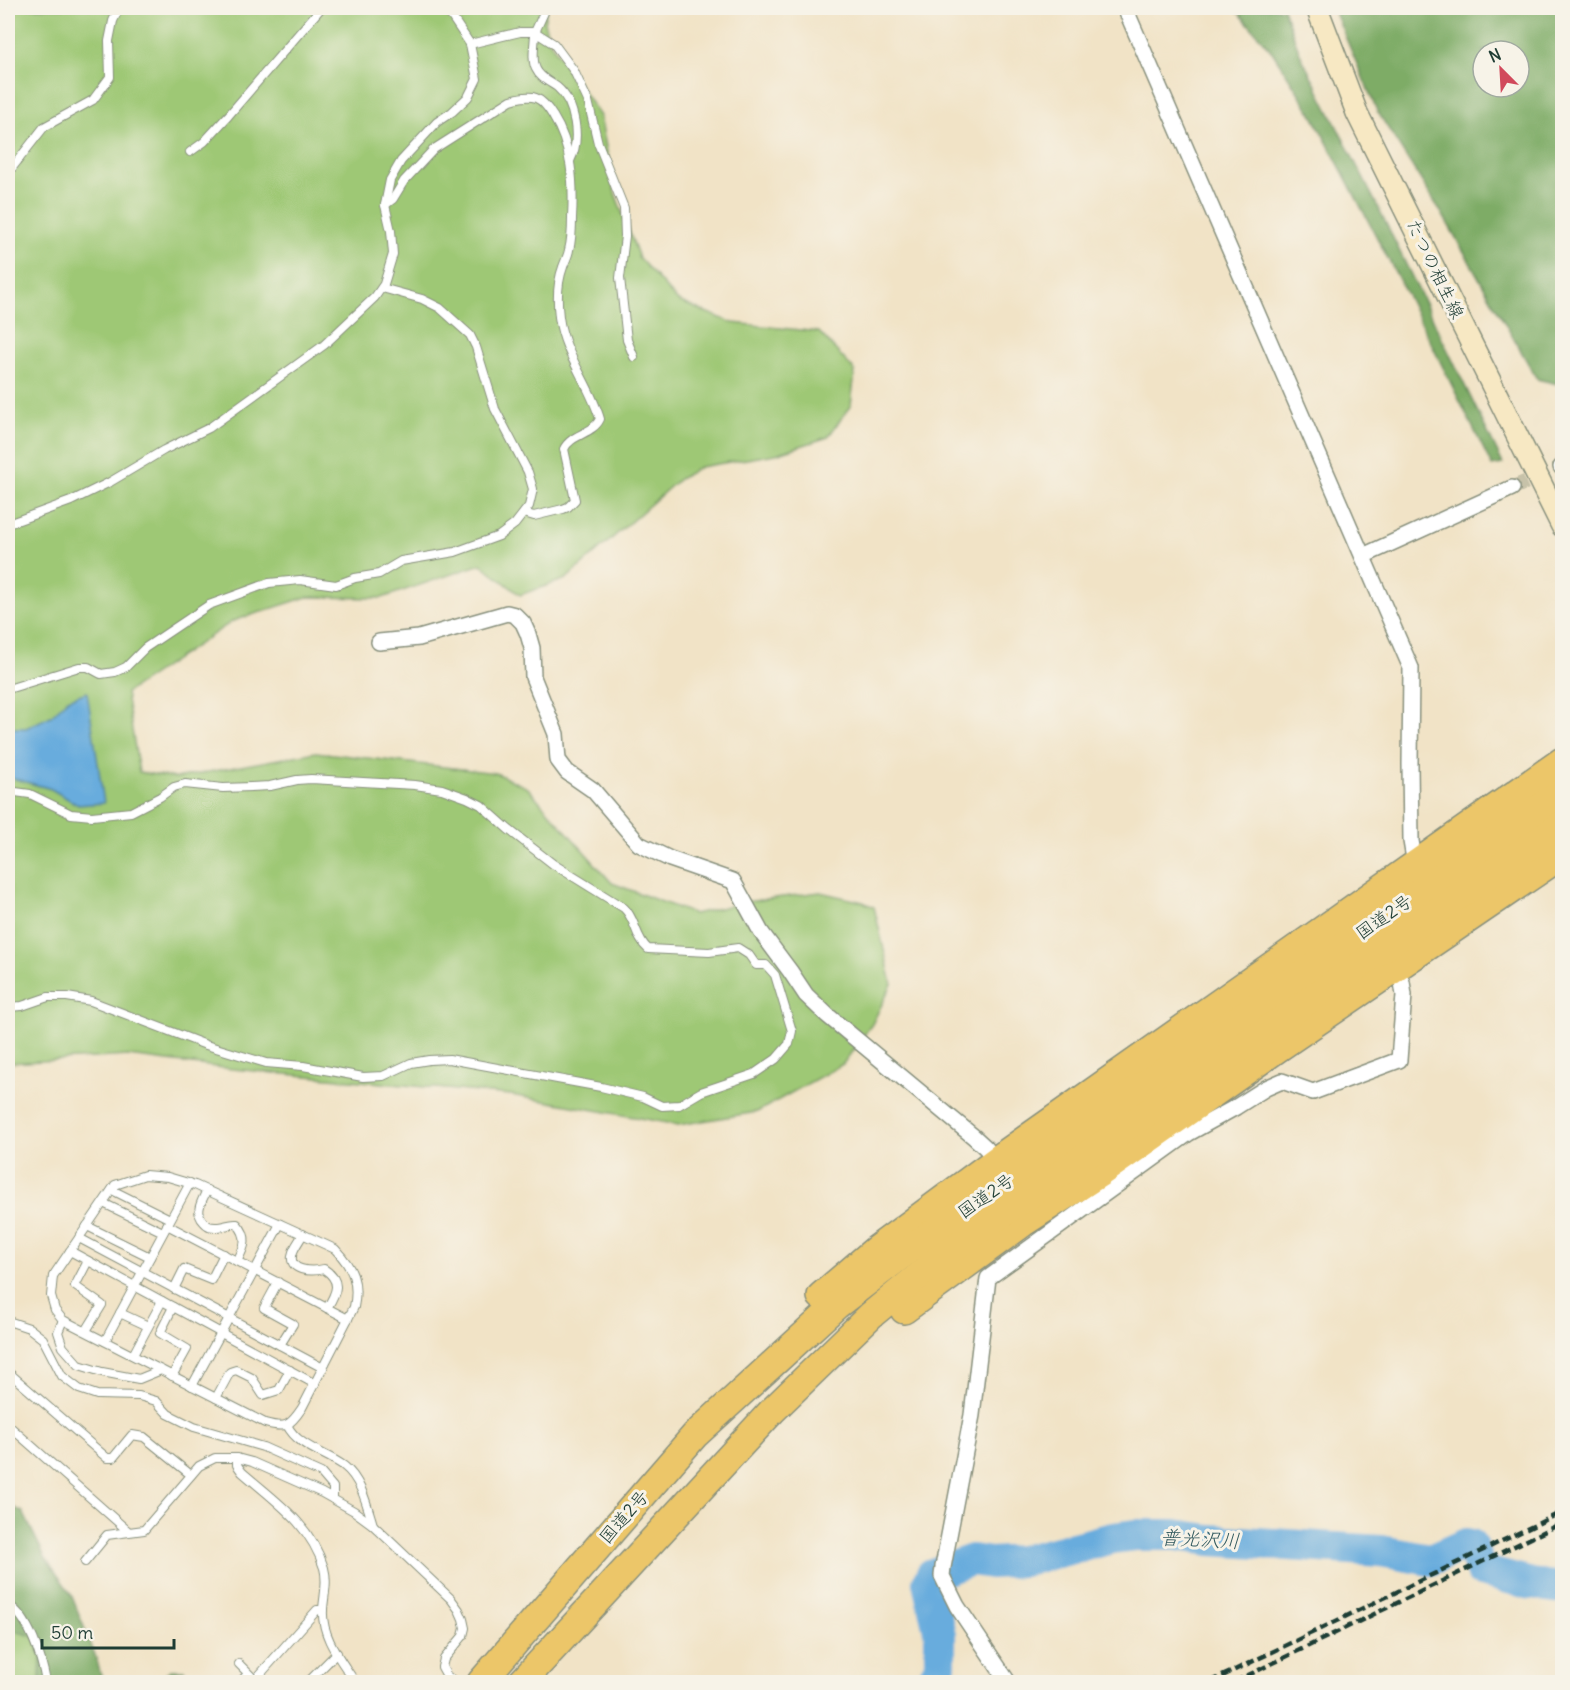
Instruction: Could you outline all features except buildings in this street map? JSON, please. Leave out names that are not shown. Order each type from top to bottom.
[{"type":"highway","points":[[695,1435],[781,1335],[828,1289],[875,1250],[995,1161],[1563,761]]},
{"type":"highway","name":"国道2号","points":[[481,1683],[695,1435],[837,1305],[919,1242],[1387,945],[1563,792]]},
{"type":"highway","name":"国道2号","points":[[522,1683],[772,1412],[871,1315],[949,1251],[1563,824]]},
{"type":"highway","points":[[772,1412],[904,1310],[1023,1223],[1125,1168],[1277,1049],[1387,945],[1563,855]]},
{"type":"main road","name":"たつの相生線","points":[[1317,8],[1357,113],[1563,526]]},
{"type":"street","points":[[1125,8],[1412,668],[1411,841],[1413,853],[1419,862]]},
{"type":"street","points":[[1363,556],[1512,489]]},
{"type":"street","points":[[379,642],[419,638],[507,613],[515,615],[523,623],[528,634],[532,648],[533,677],[556,734],[558,760],[567,772],[593,790],[639,844],[670,859],[733,881],[761,932],[806,995],[974,1137],[995,1161]]},
{"type":"street","points":[[1008,1683],[957,1606],[943,1571],[972,1416],[988,1278],[1125,1168],[1274,1084],[1282,1081],[1313,1092],[1399,1060],[1404,995],[1402,982],[1387,945]]},
{"type":"lane","points":[[8,173],[44,127],[93,100],[110,77],[110,41],[113,21],[119,8]]},
{"type":"lane","points":[[190,152],[204,142],[228,116],[321,8]]},
{"type":"lane","points":[[8,524],[71,501],[209,428],[324,345],[375,297],[384,284],[393,254],[392,231],[385,205],[390,180],[401,161],[437,122],[468,97],[477,79],[470,44],[452,17],[441,8]]},
{"type":"lane","points":[[546,8],[535,32],[535,68],[541,76],[559,89],[570,103],[574,117],[576,150],[570,161]]},
{"type":"lane","points":[[470,44],[520,32],[535,32],[554,44],[574,71],[588,101],[598,143],[624,208],[626,236],[620,278],[627,340],[634,357]]},
{"type":"lane","points":[[385,205],[393,199],[404,181],[434,149],[511,100],[523,96],[538,98],[561,128],[570,161],[574,191],[572,233],[558,288],[559,317],[572,360],[596,404],[600,419],[597,425],[571,440],[564,449],[575,500],[573,503],[563,510],[534,516],[524,513]]},
{"type":"lane","points":[[8,689],[79,667],[88,667],[100,674],[115,672],[126,667],[145,648],[209,605],[269,583],[300,580],[336,585],[355,578],[379,574],[401,561],[455,552],[499,536],[515,524],[529,506],[532,489],[528,472],[495,409],[470,335],[463,326],[440,308],[422,299],[382,288]]},
{"type":"lane","points":[[8,790],[30,794],[71,814],[92,816],[131,812],[174,787],[185,784],[223,788],[252,787],[311,779],[415,784],[442,789],[481,805],[553,864],[624,908],[629,912],[643,944],[648,949],[709,952],[738,948],[749,955],[756,965],[766,965],[775,975],[792,1031],[789,1044],[776,1059],[754,1074],[701,1092],[679,1104],[662,1106],[643,1097],[601,1087],[449,1059],[411,1063],[383,1076],[363,1077],[303,1066],[266,1063],[206,1045],[91,1001],[67,997],[48,997],[22,1006],[8,1007]]},
{"type":"lane","points":[[145,1175],[168,1177],[207,1190],[335,1249],[352,1271],[357,1291],[354,1307],[315,1384],[296,1416],[287,1425],[279,1427],[265,1424],[63,1320],[55,1310],[51,1296],[53,1276],[115,1185],[145,1175]]},
{"type":"lane","points":[[105,1341],[190,1183]]},
{"type":"lane","points":[[111,1190],[167,1225],[348,1319]]},
{"type":"lane","points":[[207,1190],[199,1208],[200,1218],[207,1226],[237,1224],[245,1235],[246,1244],[237,1261]]},
{"type":"lane","points":[[103,1203],[167,1225]]},
{"type":"lane","points":[[192,1386],[280,1224]]},
{"type":"lane","points":[[87,1226],[150,1257]]},
{"type":"lane","points":[[303,1234],[292,1254],[293,1261],[296,1267],[305,1271],[324,1269],[333,1278],[336,1283],[336,1294],[327,1308]]},
{"type":"lane","points":[[79,1238],[323,1368]]},
{"type":"lane","points":[[70,1251],[315,1384]]},
{"type":"lane","points":[[174,1289],[184,1269],[211,1280],[224,1254]]},
{"type":"lane","points":[[86,1332],[102,1305],[75,1286],[88,1261]]},
{"type":"lane","points":[[278,1282],[264,1308],[293,1324],[280,1345]]},
{"type":"lane","points":[[133,1355],[162,1301]]},
{"type":"lane","points":[[172,1376],[187,1350],[160,1333],[173,1307]]},
{"type":"lane","points":[[120,1313],[148,1326]]},
{"type":"lane","points":[[63,1320],[58,1332],[63,1347],[79,1365],[139,1379],[161,1370]]},
{"type":"lane","points":[[8,1321],[29,1328],[43,1339],[62,1376],[79,1389],[97,1395],[139,1396],[156,1401],[168,1414],[194,1427],[263,1447],[321,1473],[333,1487],[333,1499]]},
{"type":"lane","points":[[216,1398],[230,1372],[236,1370],[252,1378],[263,1395],[279,1390],[290,1370]]},
{"type":"lane","points":[[8,1372],[107,1458],[113,1458],[132,1435],[137,1435],[144,1437],[191,1475]]},
{"type":"lane","points":[[8,1425],[129,1531]]},
{"type":"lane","points":[[287,1425],[291,1434],[344,1467],[354,1477],[373,1525]]},
{"type":"lane","points":[[85,1562],[107,1535],[144,1530],[199,1466],[215,1458],[252,1461],[354,1511],[373,1525],[452,1599],[459,1610],[465,1628],[463,1636],[444,1659],[442,1667],[455,1683]]},
{"type":"lane","points":[[237,1458],[237,1465],[242,1472],[294,1516],[312,1540],[324,1569],[326,1587],[322,1610],[324,1628],[356,1683]]},
{"type":"lane","points":[[8,1605],[19,1614],[28,1629],[37,1650],[46,1683]]},
{"type":"lane","points":[[240,1683],[253,1679],[317,1610],[322,1610]]},
{"type":"lane","points":[[308,1683],[337,1653]]},
{"type":"lane","points":[[239,1664],[253,1679]]},
{"type":"green space","points":[[8,8],[547,8],[544,22],[550,42],[600,116],[615,193],[639,258],[678,301],[733,323],[819,332],[855,371],[851,405],[828,437],[776,454],[700,467],[679,479],[566,579],[520,595],[481,564],[382,598],[307,597],[233,621],[126,693],[139,772],[176,778],[316,752],[496,773],[528,788],[612,883],[694,914],[745,902],[820,892],[863,902],[874,907],[892,984],[872,1024],[843,1064],[757,1112],[678,1125],[511,1095],[232,1069],[128,1056],[8,1063]]},
{"type":"green space","points":[[1235,8],[1283,8],[1301,56],[1382,215],[1503,464],[1492,466],[1405,291],[1312,114],[1273,53]]},
{"type":"green space","points":[[1333,8],[1562,8],[1562,385],[1537,379],[1441,212],[1377,111]]},
{"type":"green space","points":[[8,1505],[23,1512],[45,1557],[71,1594],[103,1682],[40,1682],[41,1656],[33,1636],[8,1629],[8,1613],[11,1606],[8,1604]]},
{"type":"green space","points":[[8,1519],[93,1682],[8,1682]]},
{"type":"green space","points":[[170,1670],[184,1670],[191,1682],[156,1682]]},
{"type":"water","points":[[87,692],[104,803],[78,805],[51,789],[8,777],[8,728],[26,728],[51,716],[68,699]]},
{"type":"waterway","name":"普光沢川","points":[[932,1682],[940,1665],[940,1635],[928,1582],[932,1574],[972,1560],[991,1563],[1022,1561],[1113,1538],[1135,1535],[1175,1535],[1210,1540],[1381,1551],[1430,1560],[1466,1544],[1471,1545],[1481,1571],[1532,1584],[1562,1588]]},
{"type":"tunnel","points":[[1512,488],[1561,467]]},
{"type":"railway","points":[[1210,1682],[1562,1512]]},
{"type":"railway","points":[[1234,1682],[1562,1523]]}]
